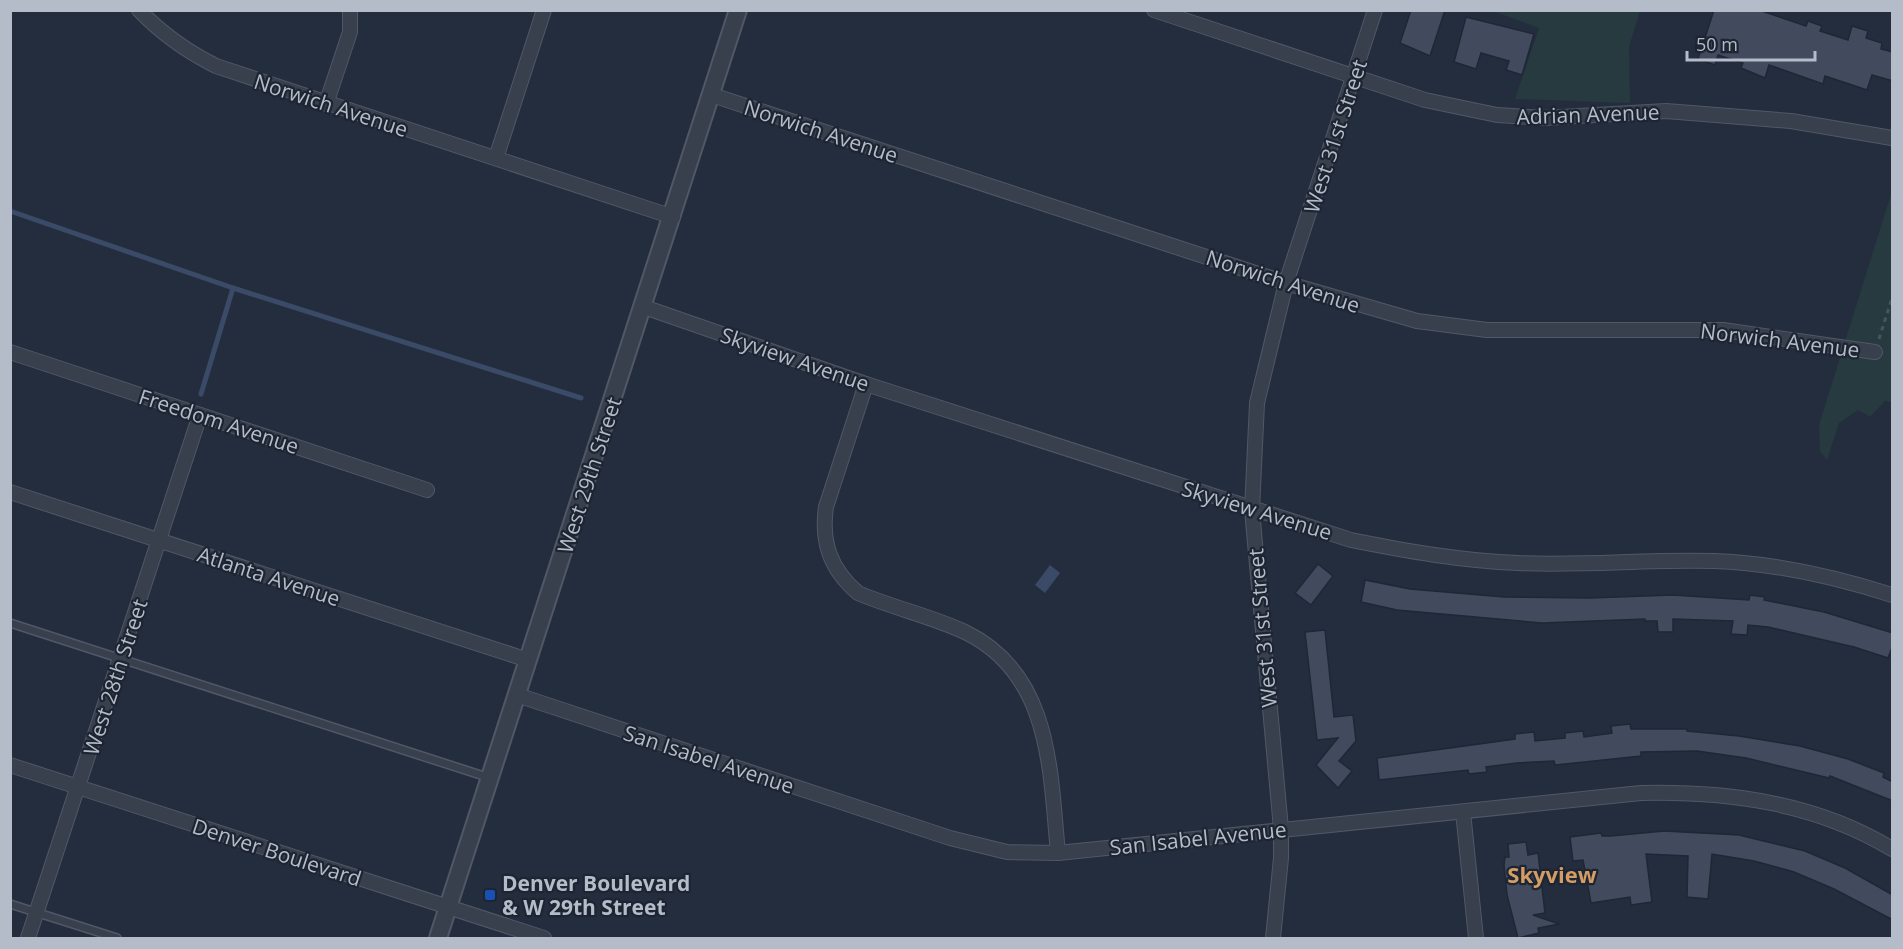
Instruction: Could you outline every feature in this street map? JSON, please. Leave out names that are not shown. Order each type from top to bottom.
[{"type":"street","name":"Norwich Avenue","points":[[139,10],[164,34],[207,62],[673,218]]},
{"type":"street","points":[[327,104],[351,32],[351,10]]},
{"type":"street","points":[[496,158],[544,10]]},
{"type":"street","name":"West 29th Street","points":[[438,939],[673,218],[738,10]]},
{"type":"street","name":"Adrian Avenue","points":[[1154,10],[1425,100],[1497,115],[1544,118],[1666,111],[1791,121],[1893,138]]},
{"type":"street","name":"West 31st Street","points":[[1273,939],[1281,858],[1281,830],[1252,510],[1257,403],[1286,283],[1375,10]]},
{"type":"street","name":"Norwich Avenue","points":[[712,95],[1286,283],[1416,321],[1487,330],[1723,330],[1875,352]]},
{"type":"street","name":"Skyview Avenue","points":[[644,307],[866,384],[1351,540],[1414,552],[1517,563],[1681,561],[1757,565],[1815,575],[1893,596]]},
{"type":"street","name":"Freedom Avenue","points":[[10,352],[427,490]]},
{"type":"street","points":[[866,384],[826,507],[823,526],[825,544],[833,565],[844,581],[858,592],[968,633],[1007,663],[1023,684],[1044,734],[1058,853]]},
{"type":"street","name":"West 28th Street","points":[[28,939],[200,415]]},
{"type":"street","name":"Atlanta Avenue","points":[[10,492],[528,660]]},
{"type":"street","name":"San Isabel Avenue","points":[[517,695],[979,847],[1032,854],[1463,812],[1641,792],[1696,792],[1791,806],[1836,822],[1893,849]]},
{"type":"street","name":"Denver Boulevard","points":[[10,765],[544,939]]},
{"type":"street","points":[[1463,812],[1476,939]]},
{"type":"lane","points":[[10,623],[490,778]]},
{"type":"lane","points":[[10,904],[117,939]]},
{"type":"path","points":[[1875,352],[1893,298]]},
{"type":"green space","points":[[1493,11],[1640,11],[1629,47],[1630,103],[1515,99],[1539,28]]},
{"type":"green space","points":[[1892,191],[1892,402],[1885,401],[1870,417],[1858,410],[1839,423],[1827,460],[1820,451],[1819,425]]},
{"type":"water","points":[[1050,565],[1060,573],[1045,593],[1035,585]]},
{"type":"building","points":[[1411,10],[1445,10],[1430,56],[1400,43]]},
{"type":"building","points":[[1714,10],[1759,10],[1806,26],[1808,21],[1822,26],[1820,31],[1848,40],[1852,26],[1868,31],[1866,38],[1882,43],[1881,49],[1893,52],[1893,81],[1872,75],[1867,90],[1825,76],[1823,84],[1769,65],[1765,78],[1741,68],[1743,63],[1718,55],[1715,65],[1698,59]]},
{"type":"building","points":[[1466,17],[1534,34],[1522,75],[1506,70],[1509,61],[1481,53],[1476,69],[1454,62]]},
{"type":"building","points":[[1318,564],[1333,576],[1311,605],[1295,593]]},
{"type":"building","points":[[1365,580],[1410,589],[1504,597],[1589,598],[1673,595],[1749,600],[1750,595],[1824,612],[1893,633],[1893,645],[1888,658],[1854,647],[1768,627],[1748,625],[1747,635],[1731,634],[1733,621],[1673,619],[1673,632],[1658,632],[1657,621],[1645,621],[1645,619],[1542,623],[1397,610],[1361,602]]},
{"type":"building","points":[[1325,630],[1334,717],[1353,715],[1356,741],[1339,761],[1352,771],[1338,788],[1316,765],[1338,738],[1317,740],[1305,632]]},
{"type":"building","points":[[1630,724],[1631,729],[1687,729],[1687,731],[1739,736],[1800,746],[1848,759],[1884,773],[1883,777],[1893,782],[1893,801],[1830,776],[1829,778],[1746,758],[1697,751],[1641,752],[1641,756],[1555,765],[1554,761],[1517,763],[1486,767],[1487,772],[1469,774],[1468,770],[1379,780],[1377,758],[1515,739],[1515,734],[1534,732],[1535,741],[1565,738],[1565,733],[1583,731],[1584,737],[1612,733],[1611,726]]},
{"type":"building","points":[[1664,831],[1739,835],[1805,851],[1845,868],[1893,895],[1893,920],[1834,889],[1794,872],[1754,861],[1712,854],[1708,899],[1687,897],[1688,856],[1646,854],[1652,902],[1631,905],[1630,897],[1591,903],[1583,860],[1573,861],[1570,837],[1601,833],[1602,836],[1611,836]]},
{"type":"building","points":[[1526,842],[1528,855],[1538,853],[1545,913],[1533,915],[1559,924],[1538,928],[1539,933],[1518,938],[1507,895],[1504,865],[1505,857],[1509,857],[1508,844]]},
{"type":"waterway","points":[[10,211],[233,288],[581,398]]},
{"type":"waterway","points":[[201,394],[233,288]]},
{"type":"place","name":"Denver Boulevard & W 29th Street","points":[[490,895]]},
{"type":"district","name":"Skyview","points":[[1552,874]]}]
